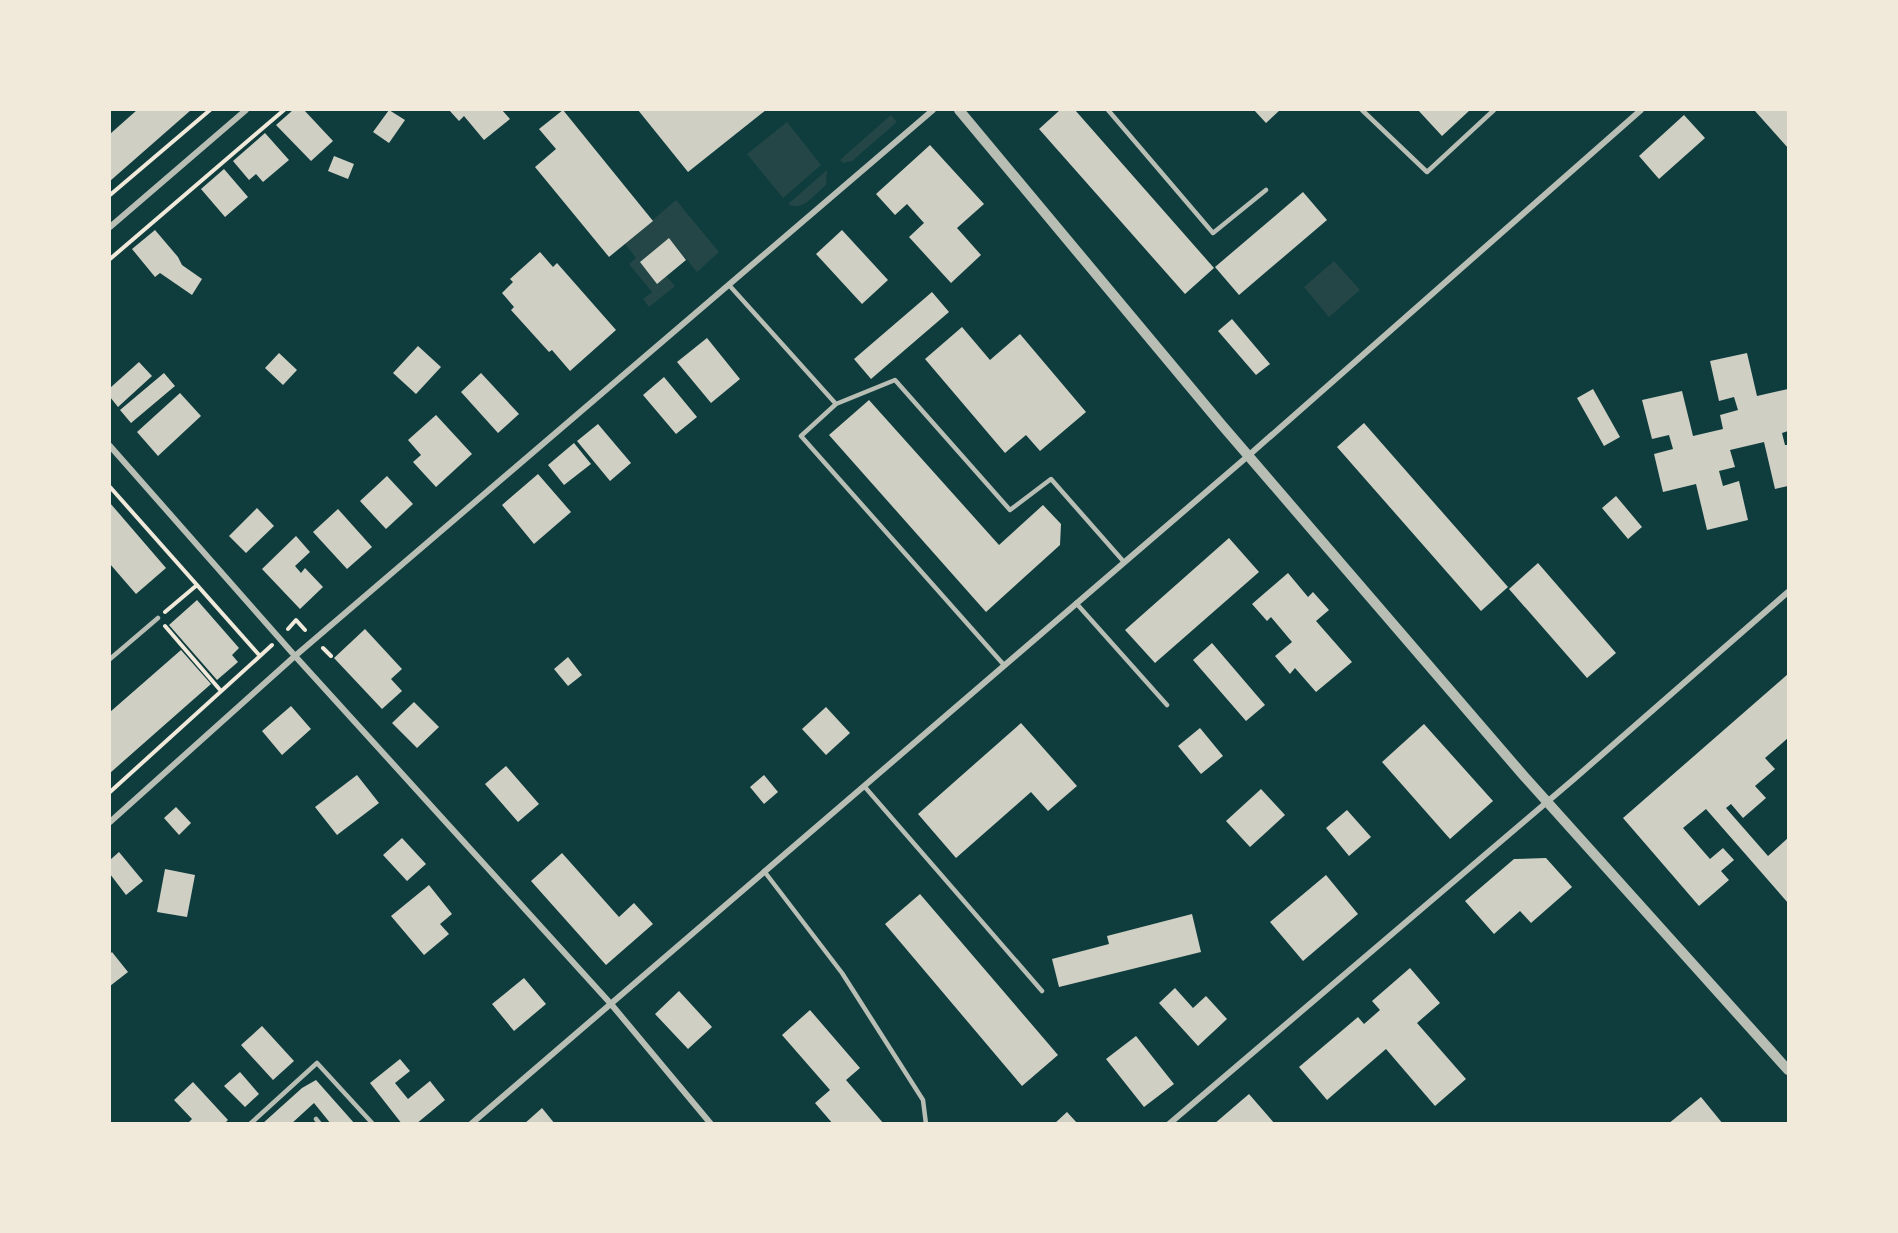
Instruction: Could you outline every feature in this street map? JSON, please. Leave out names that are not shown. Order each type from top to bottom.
[{"type":"street","points":[[110,227],[246,110]]},
{"type":"street","points":[[110,822],[295,656],[933,110]]},
{"type":"street","points":[[959,110],[1248,456],[1547,801],[1788,1070]]},
{"type":"street","points":[[471,1124],[1248,456],[1641,110]]},
{"type":"street","points":[[110,446],[295,656],[611,1004],[711,1124]]},
{"type":"street","points":[[1169,1124],[1788,592]]},
{"type":"lane","points":[[1108,110],[1213,233],[1266,190]]},
{"type":"lane","points":[[1362,110],[1427,172],[1494,110]]},
{"type":"lane","points":[[729,285],[836,404]]},
{"type":"lane","points":[[1004,665],[801,436],[836,404],[895,380],[1010,510],[1051,479],[1124,562]]},
{"type":"lane","points":[[1076,603],[1167,705]]},
{"type":"lane","points":[[110,659],[158,618]]},
{"type":"lane","points":[[864,786],[1042,991]]},
{"type":"lane","points":[[764,872],[842,973],[923,1100],[926,1124]]},
{"type":"lane","points":[[250,1124],[317,1063],[373,1124]]},
{"type":"path","points":[[110,195],[210,110]]},
{"type":"path","points":[[110,259],[284,110]]},
{"type":"path","points":[[110,487],[260,656],[110,792]]},
{"type":"path","points":[[196,585],[158,618],[221,691]]},
{"type":"shaded area","points":[[891,115],[897,122],[852,161],[843,163],[840,160]]},
{"type":"shaded area","points":[[787,122],[821,165],[783,198],[747,154]]},
{"type":"shaded area","points":[[827,170],[826,185],[813,197],[798,206],[788,204]]},
{"type":"shaded area","points":[[676,200],[719,252],[697,272],[669,238],[640,262],[657,283],[666,276],[675,286],[649,307],[643,299],[652,292],[629,264],[636,258],[625,244]]},
{"type":"shaded area","points":[[1334,261],[1360,290],[1329,317],[1304,287]]},
{"type":"building","points":[[137,110],[191,110],[110,181],[110,134]]},
{"type":"building","points":[[293,110],[304,110],[333,141],[311,161],[276,125]]},
{"type":"building","points":[[389,110],[405,120],[389,143],[373,132]]},
{"type":"building","points":[[449,110],[502,110],[510,119],[484,140],[464,116],[459,121]]},
{"type":"building","points":[[563,110],[653,221],[609,257],[535,167],[556,149],[539,129]]},
{"type":"building","points":[[638,110],[766,110],[688,172]]},
{"type":"building","points":[[1060,110],[1075,110],[1214,268],[1185,294],[1039,129]]},
{"type":"building","points":[[1254,110],[1280,110],[1266,123]]},
{"type":"building","points":[[1418,110],[1470,110],[1442,136]]},
{"type":"building","points":[[1788,110],[1788,148],[1755,111]]},
{"type":"building","points":[[1684,115],[1705,138],[1659,179],[1639,156]]},
{"type":"building","points":[[265,133],[289,160],[263,182],[256,174],[249,180],[233,161]]},
{"type":"building","points":[[930,145],[984,204],[957,228],[981,255],[951,283],[909,237],[924,223],[907,204],[895,215],[876,194]]},
{"type":"building","points":[[334,156],[354,164],[348,179],[328,171]]},
{"type":"building","points":[[224,169],[248,197],[225,217],[201,189]]},
{"type":"building","points":[[1303,192],[1327,220],[1239,295],[1215,267]]},
{"type":"building","points":[[155,230],[182,265],[202,279],[192,295],[160,273],[155,277],[132,249]]},
{"type":"building","points":[[842,230],[888,280],[862,304],[816,254]]},
{"type":"building","points":[[669,238],[686,260],[657,284],[640,262]]},
{"type":"building","points":[[540,252],[553,267],[557,263],[616,330],[570,371],[552,350],[549,352],[511,310],[514,307],[502,293],[513,282],[510,279]]},
{"type":"building","points":[[932,292],[949,312],[871,379],[854,359]]},
{"type":"building","points":[[1232,319],[1270,364],[1256,375],[1218,331]]},
{"type":"building","points":[[962,327],[990,360],[1020,334],[1086,412],[1040,451],[1026,435],[1005,453],[925,359]]},
{"type":"building","points":[[707,338],[740,379],[711,403],[677,362]]},
{"type":"building","points":[[418,346],[441,367],[416,394],[393,373]]},
{"type":"building","points":[[279,353],[297,370],[283,385],[265,368]]},
{"type":"building","points":[[1747,353],[1757,396],[1788,389],[1788,431],[1782,433],[1785,445],[1788,445],[1788,486],[1775,489],[1764,442],[1730,450],[1735,467],[1719,471],[1723,486],[1739,481],[1748,520],[1707,530],[1696,484],[1663,492],[1654,454],[1673,449],[1669,435],[1652,439],[1642,400],[1682,391],[1693,436],[1723,429],[1720,415],[1738,410],[1734,397],[1719,401],[1710,361]]},
{"type":"building","points":[[139,362],[152,376],[118,407],[110,397],[110,388]]},
{"type":"building","points":[[164,373],[175,386],[131,423],[120,410]]},
{"type":"building","points":[[481,373],[519,414],[498,433],[461,392]]},
{"type":"building","points":[[664,377],[697,417],[676,434],[643,395]]},
{"type":"building","points":[[1593,389],[1620,437],[1604,446],[1577,398]]},
{"type":"building","points":[[180,393],[201,416],[158,456],[137,432]]},
{"type":"building","points":[[869,400],[999,545],[1043,505],[1061,524],[1060,545],[986,612],[829,435]]},
{"type":"building","points":[[436,415],[472,454],[436,487],[413,462],[421,455],[408,440]]},
{"type":"building","points":[[1364,423],[1508,587],[1481,611],[1337,447]]},
{"type":"building","points":[[598,424],[631,463],[610,481],[577,441]]},
{"type":"building","points":[[574,443],[591,464],[564,485],[548,465]]},
{"type":"building","points":[[538,474],[571,512],[534,544],[502,505]]},
{"type":"building","points":[[387,476],[413,504],[386,529],[360,501]]},
{"type":"building","points":[[1616,496],[1642,527],[1628,539],[1602,508]]},
{"type":"building","points":[[110,503],[166,568],[136,594],[110,564]]},
{"type":"building","points":[[257,508],[274,526],[246,553],[229,536]]},
{"type":"building","points":[[338,509],[372,547],[347,569],[313,532]]},
{"type":"building","points":[[296,536],[310,552],[295,566],[301,573],[305,568],[323,587],[300,609],[262,569]]},
{"type":"building","points":[[1229,538],[1259,572],[1155,663],[1125,630]]},
{"type":"building","points":[[1538,563],[1616,653],[1587,678],[1509,589]]},
{"type":"building","points":[[1288,573],[1308,597],[1313,592],[1329,610],[1316,621],[1352,662],[1316,692],[1295,668],[1290,674],[1275,656],[1292,642],[1271,617],[1267,621],[1252,604]]},
{"type":"building","points":[[197,600],[239,648],[232,655],[238,662],[217,680],[169,625]]},
{"type":"building","points":[[365,629],[402,669],[391,679],[402,691],[382,709],[334,658]]},
{"type":"building","points":[[1212,643],[1265,705],[1246,721],[1193,660]]},
{"type":"building","points":[[181,650],[211,684],[110,773],[110,712]]},
{"type":"building","points":[[568,657],[582,675],[568,686],[554,669]]},
{"type":"building","points":[[1788,674],[1788,738],[1765,758],[1775,769],[1755,786],[1766,798],[1743,818],[1731,804],[1726,808],[1768,856],[1788,838],[1788,903],[1706,809],[1683,828],[1710,859],[1723,848],[1734,860],[1721,871],[1729,880],[1699,906],[1623,818]]},
{"type":"building","points":[[414,702],[439,727],[417,748],[392,723]]},
{"type":"building","points":[[291,706],[311,729],[282,755],[262,731]]},
{"type":"building","points":[[826,707],[850,733],[826,755],[802,729]]},
{"type":"building","points":[[1021,723],[1077,786],[1048,811],[1031,792],[956,858],[918,814]]},
{"type":"building","points":[[1424,724],[1493,801],[1450,839],[1382,762]]},
{"type":"building","points":[[1200,728],[1223,756],[1201,774],[1178,746]]},
{"type":"building","points":[[506,766],[539,804],[518,822],[485,784]]},
{"type":"building","points":[[357,775],[379,803],[337,835],[315,807]]},
{"type":"building","points":[[764,775],[778,792],[764,804],[750,787]]},
{"type":"building","points":[[1261,789],[1285,815],[1250,847],[1226,821]]},
{"type":"building","points":[[176,807],[191,823],[179,835],[164,818]]},
{"type":"building","points":[[1347,810],[1371,837],[1349,856],[1326,828]]},
{"type":"building","points":[[402,838],[426,864],[407,881],[383,855]]},
{"type":"building","points":[[119,852],[143,881],[126,895],[110,874],[110,860]]},
{"type":"building","points":[[562,853],[619,917],[634,903],[653,924],[606,965],[531,881]]},
{"type":"building","points":[[1546,858],[1572,887],[1531,923],[1520,911],[1494,934],[1465,901],[1514,859]]},
{"type":"building","points":[[165,869],[195,875],[187,917],[157,912]]},
{"type":"building","points":[[1326,875],[1358,914],[1303,961],[1270,922]]},
{"type":"building","points":[[429,885],[452,914],[440,924],[449,934],[424,955],[391,916]]},
{"type":"building","points":[[920,894],[1058,1055],[1022,1086],[885,924]]},
{"type":"building","points":[[1192,914],[1201,952],[1059,987],[1052,959],[1109,944],[1107,936]]},
{"type":"building","points":[[112,952],[128,972],[110,986],[110,954]]},
{"type":"building","points":[[1410,968],[1440,1003],[1417,1023],[1466,1079],[1435,1106],[1386,1049],[1327,1100],[1299,1067],[1358,1017],[1364,1024],[1380,1010],[1372,1001]]},
{"type":"building","points":[[524,978],[546,1004],[514,1031],[492,1004]]},
{"type":"building","points":[[1175,988],[1193,1008],[1206,996],[1227,1019],[1198,1046],[1159,1003]]},
{"type":"building","points":[[679,991],[712,1027],[688,1049],[655,1014]]},
{"type":"building","points":[[810,1010],[860,1068],[846,1080],[884,1124],[833,1124],[815,1103],[830,1090],[782,1035]]},
{"type":"building","points":[[262,1026],[294,1061],[273,1080],[241,1045]]},
{"type":"building","points":[[1136,1036],[1174,1084],[1144,1107],[1106,1059]]},
{"type":"building","points":[[400,1059],[410,1071],[395,1083],[408,1099],[430,1081],[445,1100],[416,1124],[402,1124],[370,1083]]},
{"type":"building","points":[[240,1072],[259,1094],[245,1107],[224,1086]]},
{"type":"building","points":[[316,1080],[355,1124],[331,1124],[314,1103],[291,1124],[262,1124],[302,1088]]},
{"type":"building","points":[[193,1082],[228,1120],[224,1124],[187,1124],[192,1119],[174,1100]]},
{"type":"building","points":[[1249,1094],[1275,1124],[1214,1124]]},
{"type":"building","points":[[1701,1097],[1723,1124],[1668,1124]]},
{"type":"building","points":[[542,1108],[555,1124],[524,1124]]},
{"type":"building","points":[[1067,1112],[1078,1124],[1054,1124]]}]
